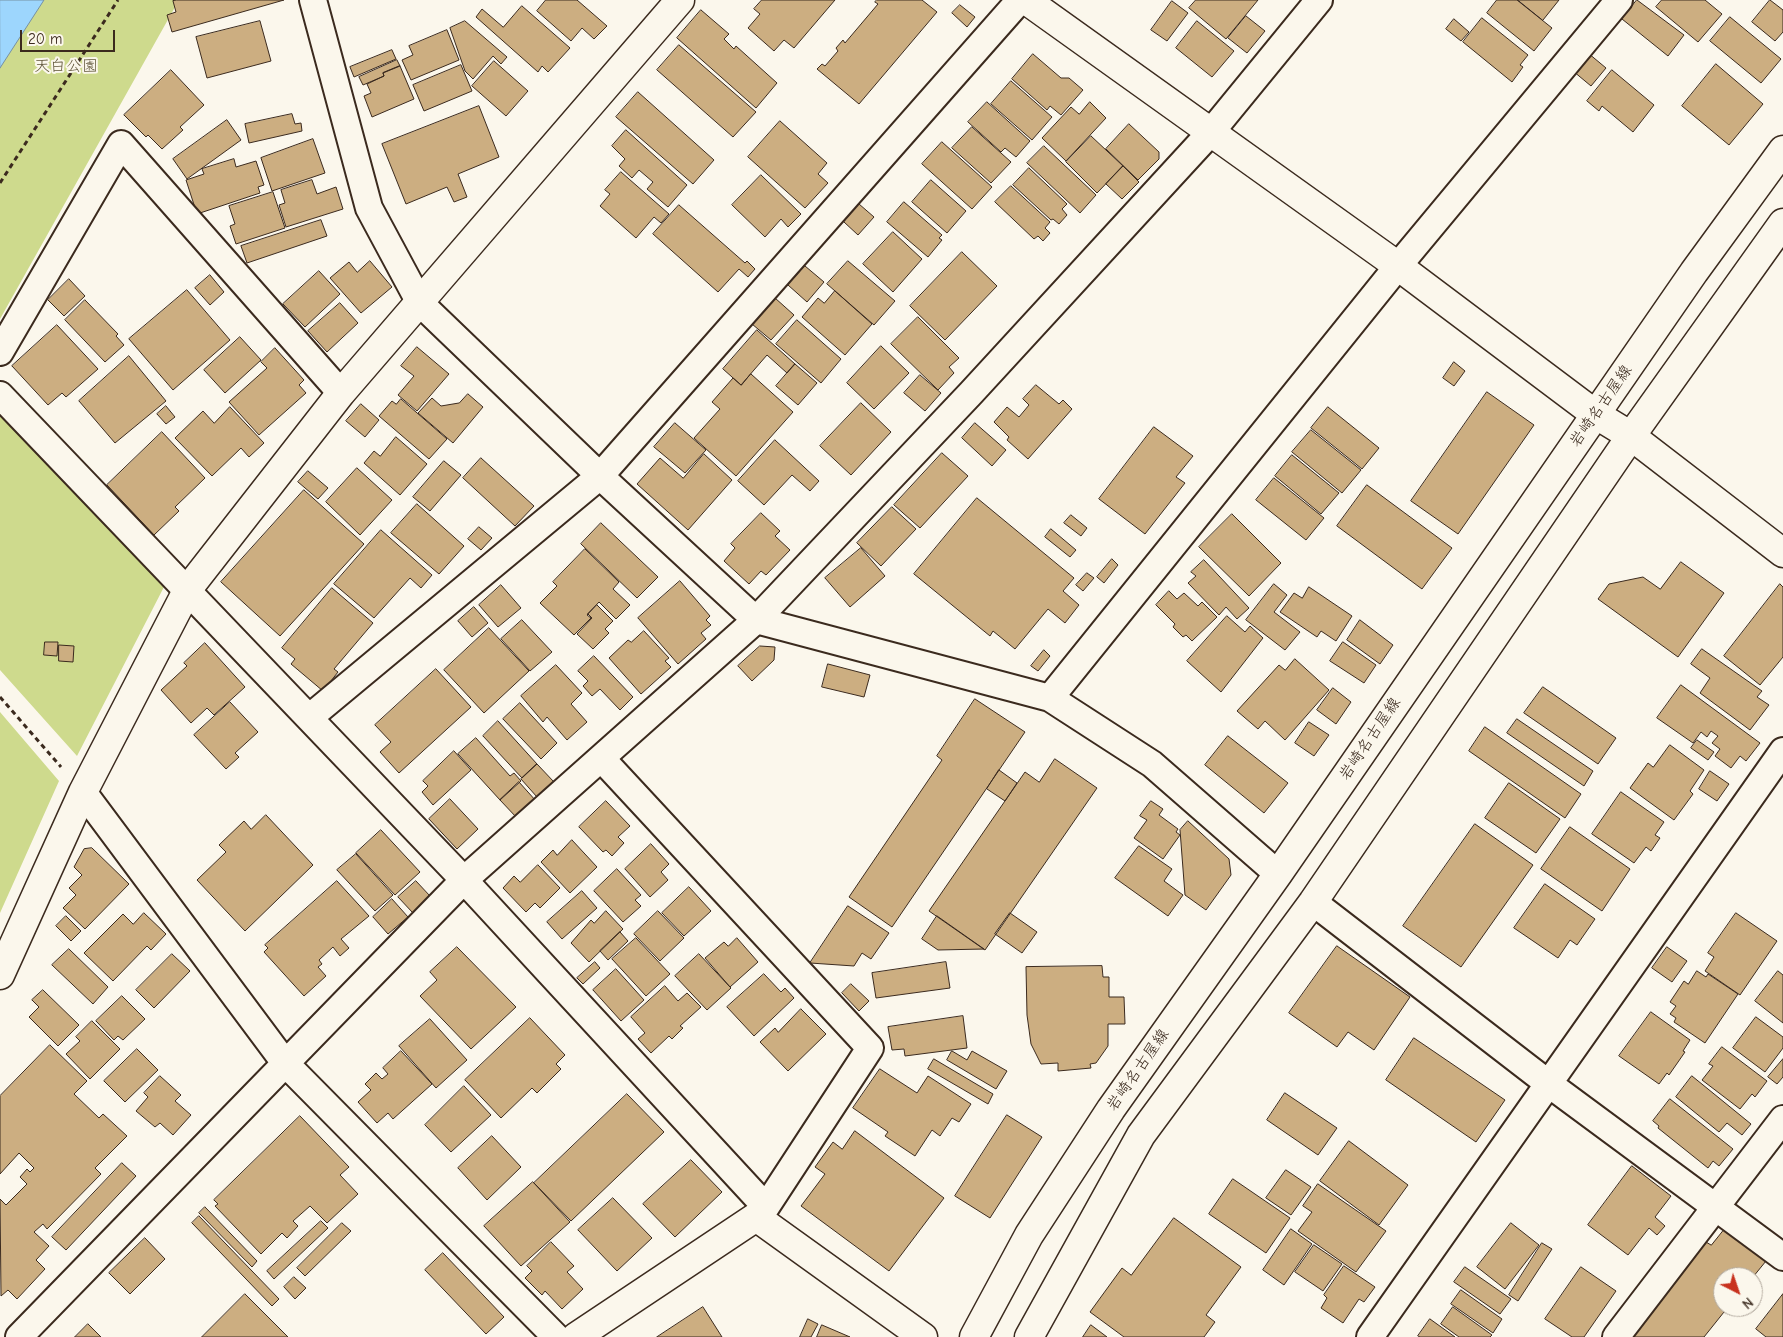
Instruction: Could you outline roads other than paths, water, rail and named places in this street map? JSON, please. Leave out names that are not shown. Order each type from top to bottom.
[{"type":"main road","points":[[0,975],[83,792],[188,589],[341,393],[680,0]]},
{"type":"main road","points":[[1026,0],[1398,266],[1595,414],[1631,436],[1783,553]]},
{"type":"main road","name":"岩崎名古屋線","points":[[974,1337],[1029,1235],[1111,1109],[1278,874],[1595,414],[1783,150]]},
{"type":"main road","points":[[1029,1337],[1141,1135],[1313,902],[1631,436],[1783,223]]},
{"type":"main road","points":[[576,1337],[761,1212],[923,1337]]},
{"type":"street","points":[[314,0],[369,208],[420,303],[600,476],[756,620],[1050,698],[1152,764],[1278,874]]},
{"type":"street","points":[[310,717],[600,476],[1020,0]]},
{"type":"street","points":[[19,1337],[464,880],[756,620],[971,393],[1211,132],[1319,0]]},
{"type":"street","points":[[1050,698],[1398,266],[1619,0]]},
{"type":"street","points":[[0,352],[121,144],[341,393]]},
{"type":"street","points":[[0,395],[188,589],[464,880],[761,1212],[870,1048],[601,758]]},
{"type":"street","points":[[1370,1337],[1783,751]]},
{"type":"street","points":[[83,792],[285,1063],[556,1337]]},
{"type":"street","points":[[1313,902],[1549,1084],[1783,1257]]},
{"type":"street","points":[[1616,1337],[1783,1119]]},
{"type":"street","points":[[0,1330],[7,1337]]},
{"type":"water","points":[[0,0],[44,0],[0,68]]},
{"type":"park label","name":"天白公園","points":[[66,66]]}]
